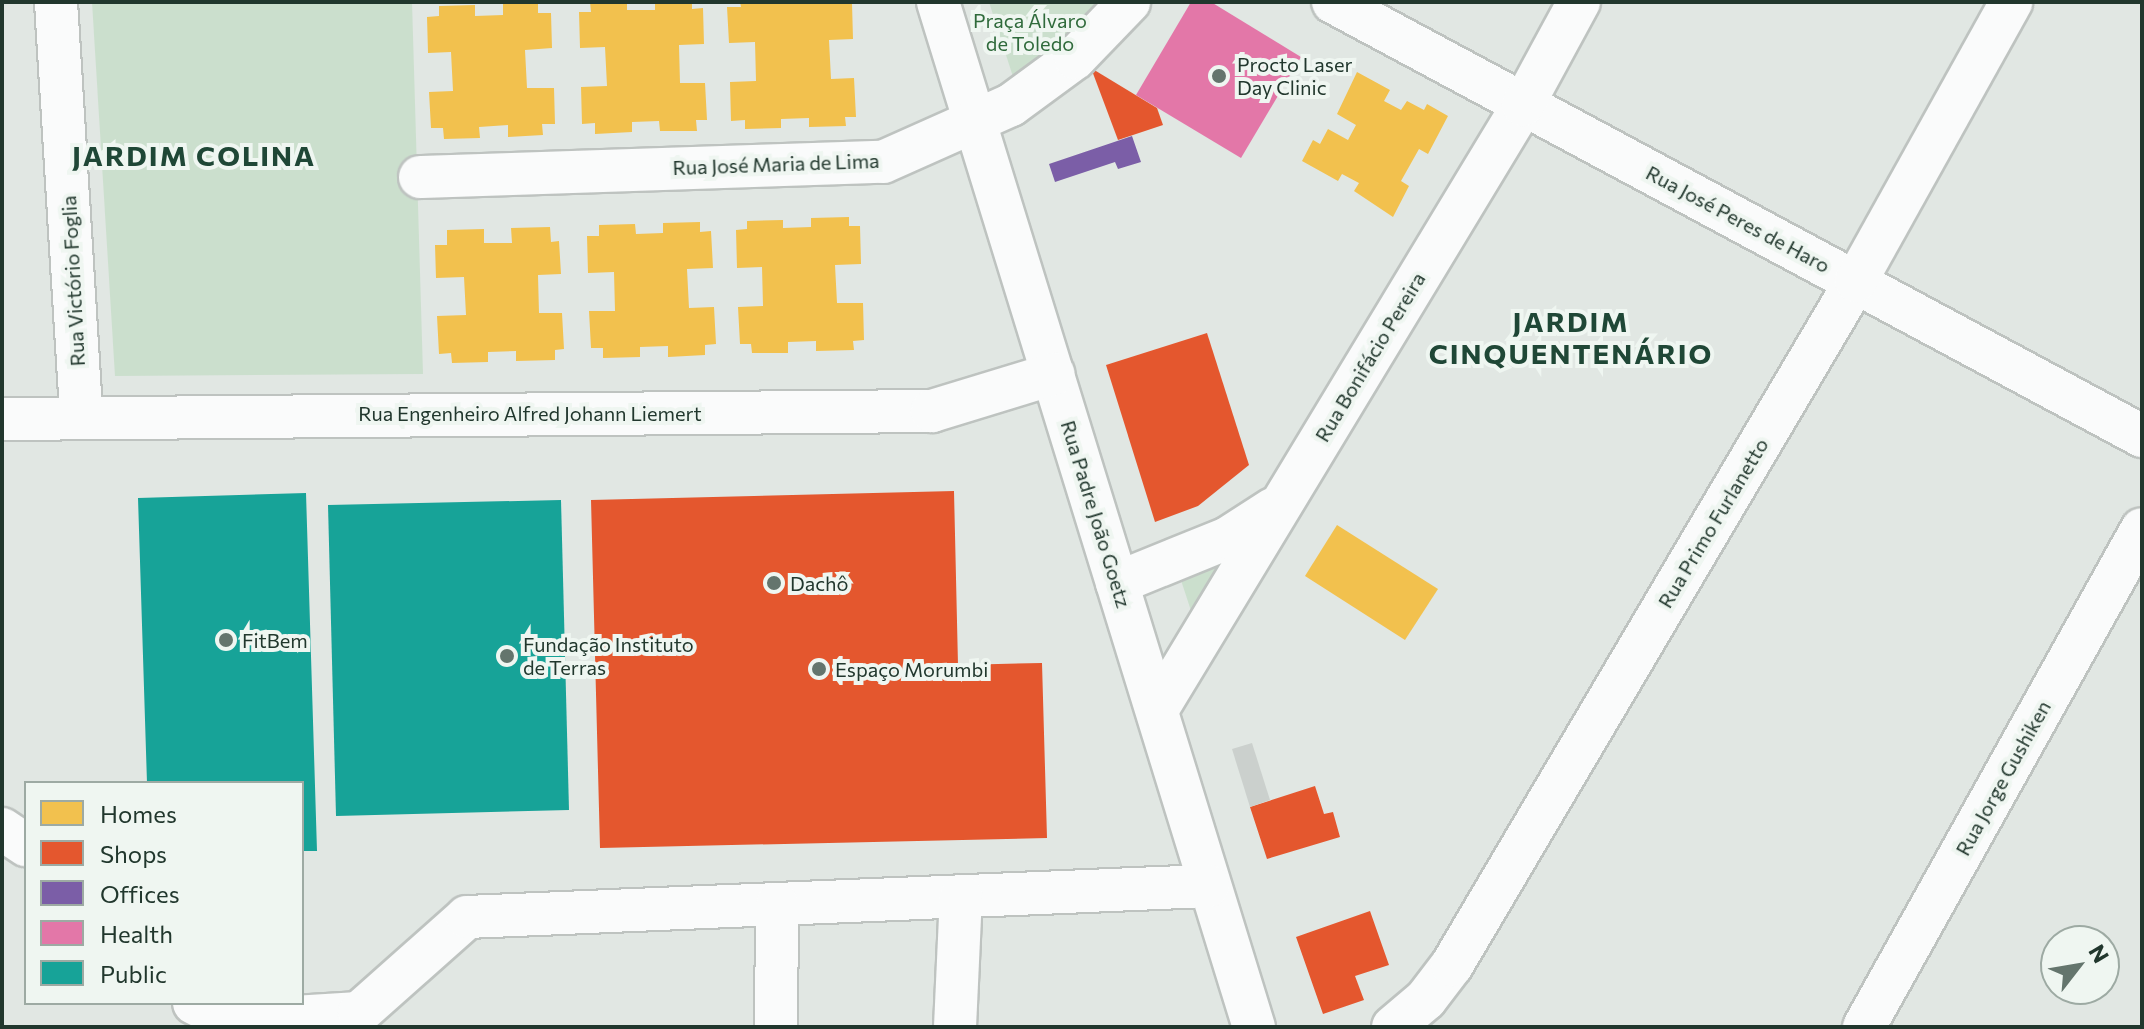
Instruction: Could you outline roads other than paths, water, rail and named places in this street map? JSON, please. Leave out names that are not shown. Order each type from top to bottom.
[{"type":"street","name":"Rua Victório Foglia","points":[[56,2],[81,416]]},
{"type":"street","name":"Rua Padre João Goetz","points":[[938,2],[1157,710],[1208,886],[1254,1027]]},
{"type":"street","name":"Rua José Maria de Lima","points":[[420,177],[883,162],[1011,105],[1075,58],[1129,2]]},
{"type":"street","name":"Rua José Peres de Haro","points":[[1333,2],[2142,436]]},
{"type":"street","name":"Rua Bonifácio Pereira","points":[[1157,710],[1523,105],[1579,2]]},
{"type":"street","name":"Rua Primo Furlanetto","points":[[1393,1027],[1426,999],[1452,965],[1856,281],[2011,2]]},
{"type":"street","name":"Rua Engenheiro Alfred Johann Liemert","points":[[2,419],[932,411],[1053,374]]},
{"type":"street","points":[[1117,583],[1228,538],[1281,504]]},
{"type":"street","name":"Rua Jorge Gushiken","points":[[1864,1027],[2142,529]]},
{"type":"street","points":[[2,829],[24,844]]},
{"type":"street","points":[[198,1005],[229,1021],[359,1013],[467,917],[1208,886]]},
{"type":"street","points":[[955,1027],[961,896]]},
{"type":"street","points":[[776,1027],[777,904]]},
{"type":"place","name":"Procto Laser Day Clinic","points":[[1219,76]]},
{"type":"place","name":"Dachô","points":[[774,583]]},
{"type":"place","name":"FitBem","points":[[226,640]]},
{"type":"place","name":"Fundação Instituto de Terras","points":[[507,656]]},
{"type":"place","name":"Espaço Morumbi","points":[[819,669]]},
{"type":"district","name":"JARDIM COLINA","points":[[194,155]]},
{"type":"district","name":"JARDIM CINQUENTENÁRIO","points":[[1571,337]]},
{"type":"park label","name":"Praça Álvaro de Toledo","points":[[1030,32]]}]
